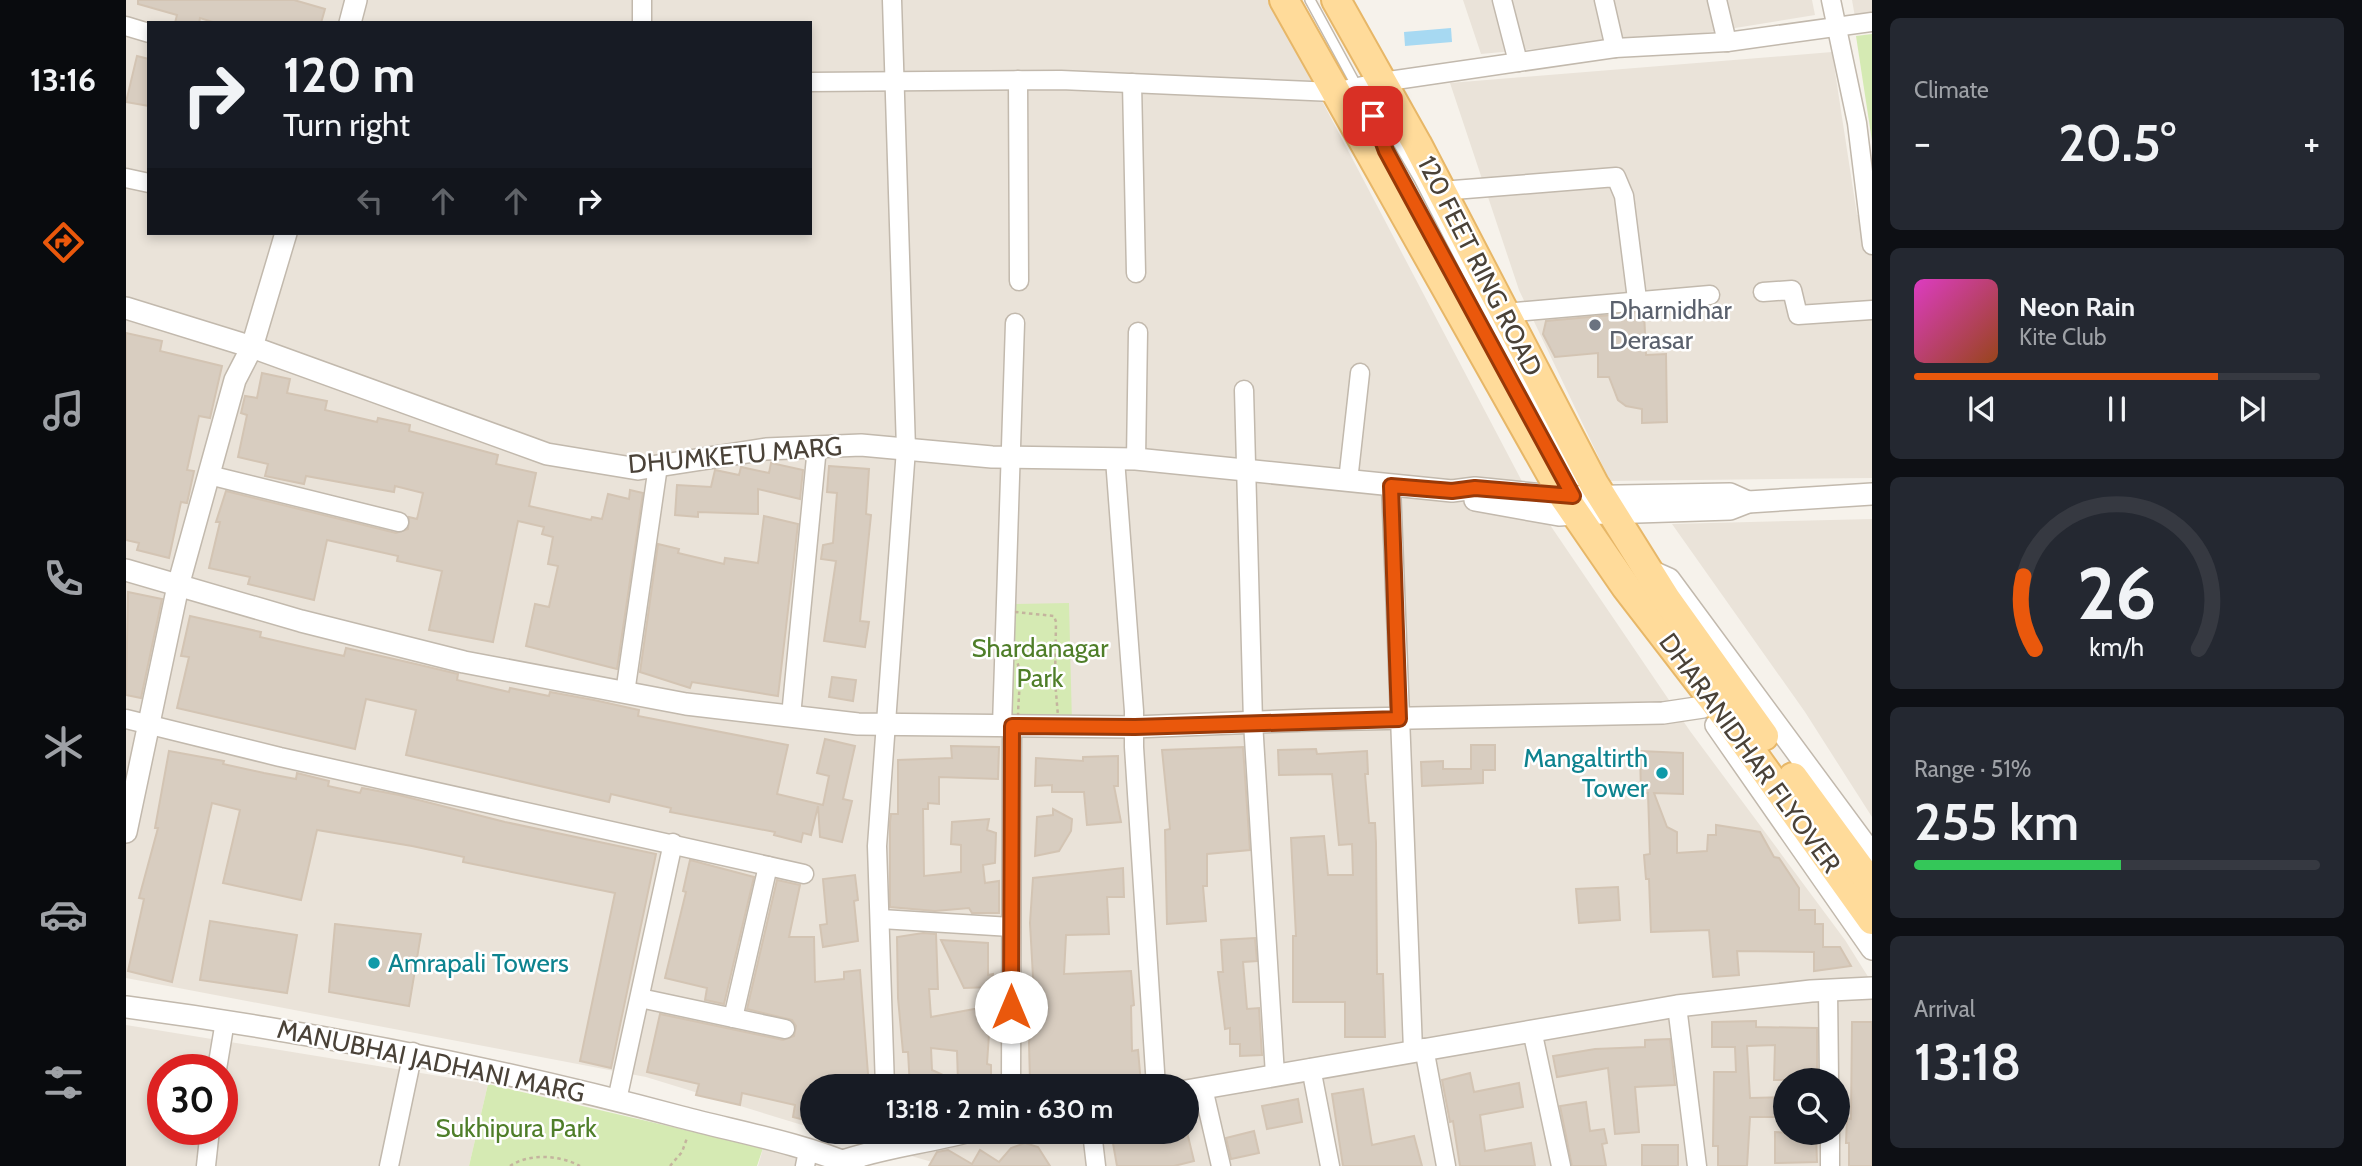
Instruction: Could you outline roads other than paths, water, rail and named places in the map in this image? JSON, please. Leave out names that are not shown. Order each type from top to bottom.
[{"type":"main road","name":"120 FEET RING ROAD","points":[[1284,0],[1441,191],[1505,313],[1591,505],[1636,578]]},
{"type":"main road","name":"120 FEET RING ROAD","points":[[1336,0],[1357,87],[1591,505],[1636,578]]},
{"type":"main road","name":"DHARANIDHAR FLYOVER","points":[[1636,578],[1872,885]]},
{"type":"main road","name":"DHARANIDHAR FLYOVER","points":[[1657,607],[1731,723],[1872,920]]},
{"type":"street","points":[[351,21],[356,0]]},
{"type":"street","points":[[642,0],[642,21]]},
{"type":"street","points":[[885,1074],[877,846],[906,449],[892,0]]},
{"type":"street","points":[[1502,0],[1518,62]]},
{"type":"street","points":[[1604,0],[1615,48]]},
{"type":"street","points":[[1717,0],[1727,42]]},
{"type":"street","points":[[1831,0],[1857,123],[1872,246]]},
{"type":"street","points":[[812,82],[1018,80],[1357,87],[1615,48],[1727,42],[1872,22]]},
{"type":"street","points":[[126,26],[147,32]]},
{"type":"street","points":[[1018,80],[1018,281]]},
{"type":"street","points":[[1132,83],[1136,273]]},
{"type":"street","points":[[1441,191],[1616,177],[1624,196],[1637,299]]},
{"type":"street","points":[[126,178],[147,183]]},
{"type":"street","points":[[126,832],[178,586],[235,380],[252,347],[285,235]]},
{"type":"street","points":[[1763,292],[1792,290],[1798,315],[1872,310]]},
{"type":"street","points":[[1505,313],[1637,299],[1710,295]]},
{"type":"street","name":"DHUMKETU MARG","points":[[126,307],[252,347],[547,454],[638,468],[766,449],[861,445],[1009,458],[1125,459],[1452,491],[1476,501],[1591,505],[1730,494],[1748,502],[1872,495]]},
{"type":"street","points":[[1011,1074],[1009,458],[1015,323]]},
{"type":"street","points":[[1138,332],[1125,459],[1135,727],[1155,1074]]},
{"type":"street","points":[[1348,481],[1360,373]]},
{"type":"street","points":[[1244,390],[1244,470],[1253,722],[1275,1075]]},
{"type":"street","points":[[791,716],[817,447]]},
{"type":"street","points":[[625,693],[658,466]]},
{"type":"street","points":[[209,475],[399,522]]},
{"type":"street","points":[[1391,486],[1399,719],[1419,1049],[1446,1166]]},
{"type":"street","points":[[126,570],[464,662],[686,704],[886,725],[1011,723],[1135,727],[1650,714],[1703,707]]},
{"type":"street","points":[[1872,855],[1669,579],[1636,578],[1633,616],[1703,707],[1872,949]]},
{"type":"street","points":[[126,719],[280,757],[804,874]]},
{"type":"street","points":[[617,1100],[673,843]]},
{"type":"street","points":[[733,1018],[768,866]]},
{"type":"street","points":[[881,919],[1011,927]]},
{"type":"street","points":[[1199,1088],[1677,1006],[1871,987]]},
{"type":"street","points":[[1828,990],[1829,1068]]},
{"type":"street","points":[[640,998],[785,1029]]},
{"type":"street","points":[[1677,1006],[1697,1166]]},
{"type":"street","name":"MANUBHAI JADHANI MARG","points":[[126,1007],[225,1020],[412,1052],[617,1100],[807,1159],[848,1164]]},
{"type":"street","points":[[219,1054],[225,1020]]},
{"type":"street","points":[[1532,1030],[1561,1166]]},
{"type":"street","points":[[389,1166],[412,1052]]},
{"type":"street","points":[[1311,1068],[1330,1166]]},
{"type":"street","points":[[1199,1101],[1220,1166]]},
{"type":"street","points":[[848,1164],[879,1144]]},
{"type":"street","points":[[1093,1144],[1096,1166]]},
{"type":"street","points":[[206,1166],[208,1145]]},
{"type":"street","points":[[1830,1145],[1830,1166]]},
{"type":"lane","points":[[1310,0],[1373,116],[1386,151],[1416,207]]},
{"type":"lane","points":[[1373,116],[1398,143],[1419,179],[1550,433],[1591,505]]},
{"type":"lane","points":[[1495,350],[1546,444],[1591,505]]},
{"type":"water","points":[[1451,28],[1452,42],[1405,46],[1404,32]]},
{"type":"place","name":"Dharnidhar Derasar","points":[[1595,325]]},
{"type":"place","name":"Mangaltirth Tower","points":[[1662,773]]},
{"type":"place","name":"Amrapali Towers","points":[[374,963]]},
{"type":"park label","name":"Shardanagar Park","points":[[1040,663]]},
{"type":"park label","name":"Sukhipura Park","points":[[516,1128]]}]
